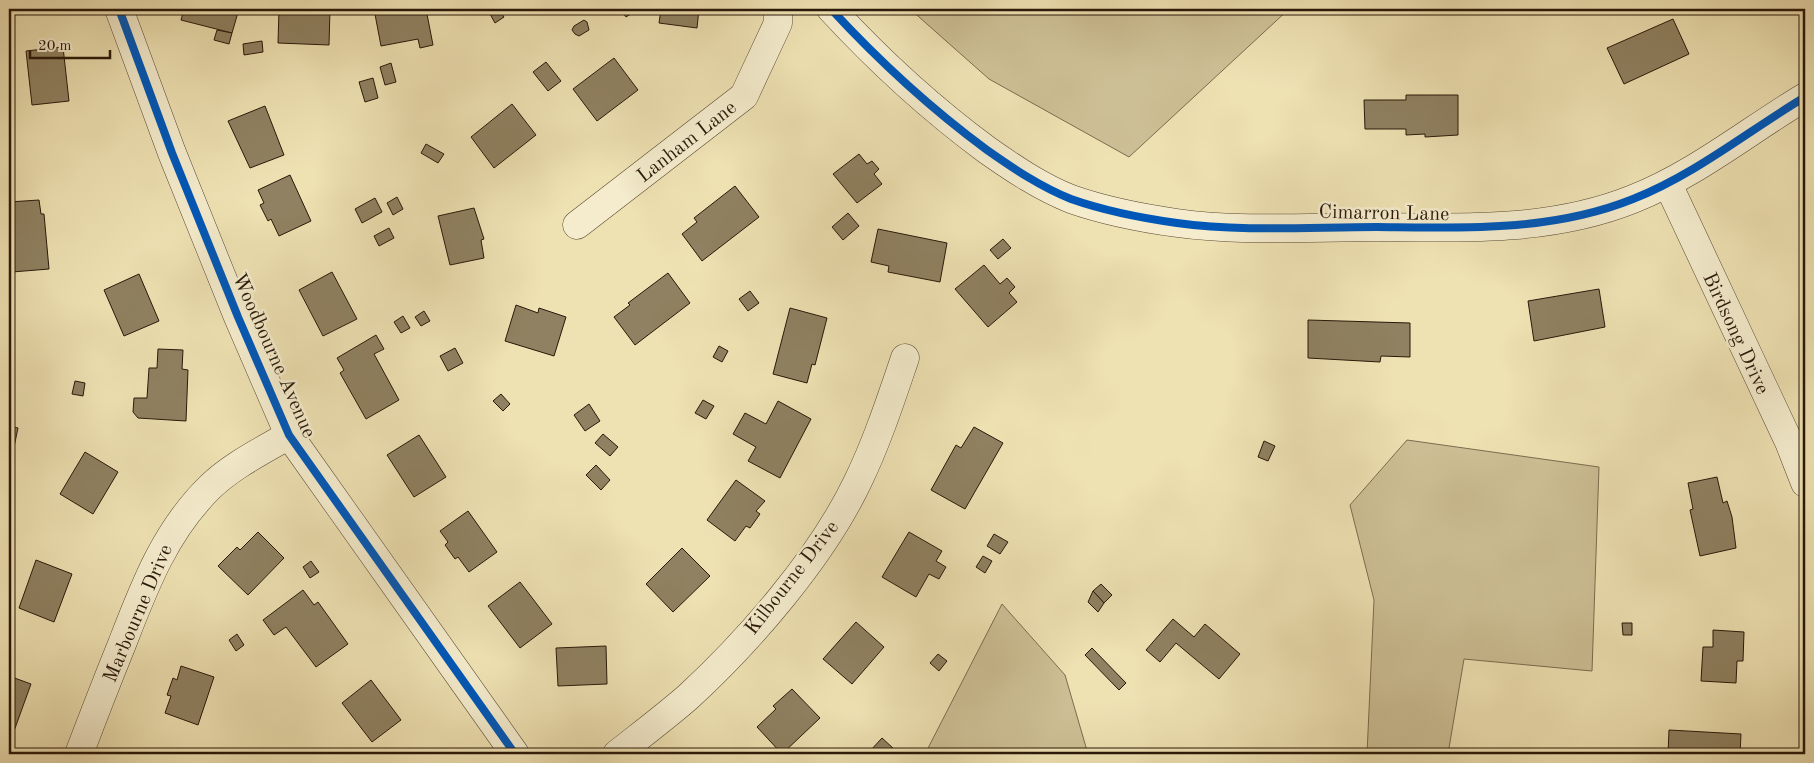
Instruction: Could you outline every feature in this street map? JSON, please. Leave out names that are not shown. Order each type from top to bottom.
[{"type":"street","name":"Woodbourne Avenue","points":[[119,9],[172,153],[289,435],[515,754]]},
{"type":"street","name":"Lanham Lane","points":[[577,225],[744,96],[778,23],[778,9]]},
{"type":"street","name":"Cimarron Lane","points":[[831,9],[882,63],[956,127],[1030,179],[1072,199],[1107,210],[1140,217],[1222,227],[1502,227],[1570,218],[1632,200],[1668,184],[1805,97]]},
{"type":"street","name":"Birdsong Drive","points":[[1668,184],[1789,442],[1805,482]]},
{"type":"street","name":"Kilbourne Drive","points":[[617,754],[688,697],[761,621],[802,570],[835,522],[858,482],[905,358]]},
{"type":"street","name":"Marbourne Drive","points":[[79,754],[140,596],[154,564],[169,537],[189,509],[210,486],[234,466],[289,435]]},
{"type":"shaded area","points":[[910,9],[1289,9],[1129,157],[989,79]]},
{"type":"shaded area","points":[[1407,440],[1599,467],[1592,671],[1464,659],[1448,754],[1367,754],[1374,600],[1350,505]]},
{"type":"shaded area","points":[[1002,604],[1065,675],[1088,754],[925,754]]},
{"type":"building","points":[[184,9],[239,9],[232,33],[181,20]]},
{"type":"building","points":[[279,9],[330,9],[329,45],[278,43]]},
{"type":"building","points":[[374,9],[426,9],[433,45],[420,48],[418,39],[381,46]]},
{"type":"building","points":[[498,9],[504,17],[495,23],[490,14]]},
{"type":"building","points":[[620,9],[636,9],[637,10],[626,17]]},
{"type":"building","points":[[661,9],[699,9],[697,28],[659,23]]},
{"type":"building","points":[[1673,19],[1689,54],[1624,84],[1607,48]]},
{"type":"building","points":[[584,20],[587,22],[589,30],[579,36],[572,30],[574,26]]},
{"type":"building","points":[[217,30],[232,33],[229,44],[214,40]]},
{"type":"building","points":[[262,41],[263,52],[244,55],[243,44]]},
{"type":"building","points":[[63,47],[69,101],[32,105],[26,51]]},
{"type":"building","points":[[614,58],[638,90],[597,121],[573,89]]},
{"type":"building","points":[[546,62],[561,81],[548,91],[533,72]]},
{"type":"building","points":[[391,63],[396,82],[385,85],[380,67]]},
{"type":"building","points":[[373,78],[378,98],[365,102],[359,82]]},
{"type":"building","points":[[1406,95],[1458,95],[1458,135],[1425,137],[1425,134],[1406,135],[1406,129],[1365,129],[1364,100],[1406,100]]},
{"type":"building","points":[[512,104],[536,135],[494,168],[471,137]]},
{"type":"building","points":[[265,106],[284,155],[250,168],[228,121]]},
{"type":"building","points":[[426,144],[444,154],[438,163],[421,153]]},
{"type":"building","points":[[859,154],[867,164],[872,161],[879,169],[874,174],[882,184],[857,203],[833,174]]},
{"type":"building","points":[[290,175],[311,221],[279,236],[271,219],[268,221],[260,205],[264,203],[258,190]]},
{"type":"building","points":[[735,186],[759,217],[702,261],[682,234],[697,222],[694,218]]},
{"type":"building","points":[[397,197],[403,209],[393,215],[387,203]]},
{"type":"building","points":[[375,198],[382,212],[362,223],[355,209]]},
{"type":"building","points":[[39,200],[41,214],[44,214],[49,269],[12,272],[9,202]]},
{"type":"building","points":[[474,208],[484,239],[481,240],[484,258],[450,265],[438,216]]},
{"type":"building","points":[[848,213],[859,226],[843,240],[832,227]]},
{"type":"building","points":[[389,228],[394,238],[379,246],[374,236]]},
{"type":"building","points":[[878,229],[947,243],[940,282],[888,272],[889,266],[871,262]]},
{"type":"building","points":[[1003,239],[1011,248],[998,259],[990,250]]},
{"type":"building","points":[[984,265],[1000,284],[1007,278],[1015,287],[1009,293],[1017,302],[988,327],[955,289]]},
{"type":"building","points":[[332,272],[357,319],[323,336],[299,290]]},
{"type":"building","points":[[668,273],[690,303],[635,345],[614,317],[630,305],[628,303]]},
{"type":"building","points":[[139,274],[159,321],[124,336],[104,290]]},
{"type":"building","points":[[1599,289],[1605,327],[1534,341],[1528,301]]},
{"type":"building","points":[[750,291],[759,303],[748,311],[739,299]]},
{"type":"building","points":[[516,305],[538,313],[539,308],[566,317],[554,356],[505,341]]},
{"type":"building","points":[[790,308],[827,318],[815,365],[812,364],[807,383],[773,374]]},
{"type":"building","points":[[424,311],[430,321],[421,326],[415,317]]},
{"type":"building","points":[[403,316],[410,328],[401,333],[394,322]]},
{"type":"building","points":[[1308,320],[1410,323],[1410,357],[1381,356],[1380,362],[1308,358]]},
{"type":"building","points":[[376,335],[384,349],[374,354],[399,400],[366,419],[340,373],[344,370],[337,358]]},
{"type":"building","points":[[719,346],[728,351],[722,362],[713,357]]},
{"type":"building","points":[[455,348],[463,363],[448,371],[440,356]]},
{"type":"building","points":[[158,349],[183,350],[182,369],[188,370],[186,421],[138,418],[133,412],[134,398],[147,398],[149,368],[157,368]]},
{"type":"building","points":[[75,381],[85,383],[83,396],[72,394]]},
{"type":"building","points":[[501,394],[510,404],[503,411],[493,401]]},
{"type":"building","points":[[703,400],[714,406],[706,419],[695,413]]},
{"type":"building","points":[[778,401],[811,419],[780,478],[748,461],[756,447],[733,434],[745,413],[766,424]]},
{"type":"building","points":[[589,404],[600,421],[585,431],[574,415]]},
{"type":"building","points":[[9,426],[18,428],[14,447],[9,446]]},
{"type":"building","points":[[974,427],[1003,443],[965,509],[931,490],[956,445],[961,448]]},
{"type":"building","points":[[603,434],[618,447],[610,456],[595,443]]},
{"type":"building","points":[[419,435],[446,477],[414,497],[387,455]]},
{"type":"building","points":[[1264,441],[1275,446],[1268,461],[1258,457]]},
{"type":"building","points":[[85,452],[118,472],[93,514],[60,494]]},
{"type":"building","points":[[596,465],[610,480],[601,490],[586,475]]},
{"type":"building","points":[[1717,477],[1723,503],[1727,501],[1732,517],[1736,548],[1700,556],[1690,510],[1693,509],[1688,483]]},
{"type":"building","points":[[736,480],[765,501],[756,511],[760,514],[750,528],[746,526],[735,541],[707,520]]},
{"type":"building","points":[[468,511],[497,552],[469,572],[458,557],[455,559],[445,545],[448,542],[440,531]]},
{"type":"building","points":[[258,532],[284,558],[248,595],[218,566],[237,547],[240,550]]},
{"type":"building","points":[[909,532],[942,551],[936,561],[946,567],[939,579],[929,574],[916,597],[882,577]]},
{"type":"building","points":[[994,534],[1008,542],[1000,554],[987,546]]},
{"type":"building","points":[[682,548],[710,576],[673,612],[646,584]]},
{"type":"building","points":[[983,556],[992,561],[985,573],[976,567]]},
{"type":"building","points":[[36,560],[72,574],[54,622],[19,608]]},
{"type":"building","points":[[311,561],[319,572],[310,578],[303,567]]},
{"type":"building","points":[[520,582],[552,624],[520,648],[488,606]]},
{"type":"building","points":[[1101,584],[1112,595],[1104,603],[1093,591]]},
{"type":"building","points":[[303,590],[314,605],[318,602],[348,644],[316,667],[286,627],[274,635],[263,620]]},
{"type":"building","points":[[1093,591],[1104,603],[1098,612],[1088,602]]},
{"type":"building","points":[[1173,619],[1194,637],[1205,624],[1240,654],[1219,679],[1176,643],[1160,662],[1146,650]]},
{"type":"building","points":[[856,622],[884,647],[852,684],[823,659]]},
{"type":"building","points":[[1622,623],[1632,623],[1632,635],[1623,635]]},
{"type":"building","points":[[1713,630],[1744,632],[1743,661],[1737,661],[1736,683],[1701,681],[1703,647],[1713,647]]},
{"type":"building","points":[[237,634],[244,645],[236,651],[229,640]]},
{"type":"building","points":[[606,646],[607,684],[558,686],[556,648]]},
{"type":"building","points":[[1092,648],[1126,683],[1119,690],[1085,655]]},
{"type":"building","points":[[938,654],[947,661],[939,671],[930,663]]},
{"type":"building","points":[[181,666],[214,677],[198,725],[165,713],[171,696],[167,695],[173,678],[177,680]]},
{"type":"building","points":[[9,676],[31,684],[14,731],[9,729]]},
{"type":"building","points":[[371,680],[401,720],[372,742],[342,703]]},
{"type":"building","points":[[792,689],[820,718],[782,754],[757,727],[776,709],[773,706]]},
{"type":"building","points":[[1669,730],[1741,734],[1740,754],[1668,754]]},
{"type":"building","points":[[882,738],[894,749],[889,754],[874,754],[870,751]]},
{"type":"cycle path","points":[[119,9],[172,153],[238,317],[289,435],[515,754]]},
{"type":"cycle path","points":[[831,9],[886,65],[925,101],[987,150],[1028,177],[1071,199],[1097,207],[1150,219],[1201,226],[1442,228],[1506,226],[1539,223],[1570,217],[1602,210],[1656,189],[1700,165],[1805,97]]}]
